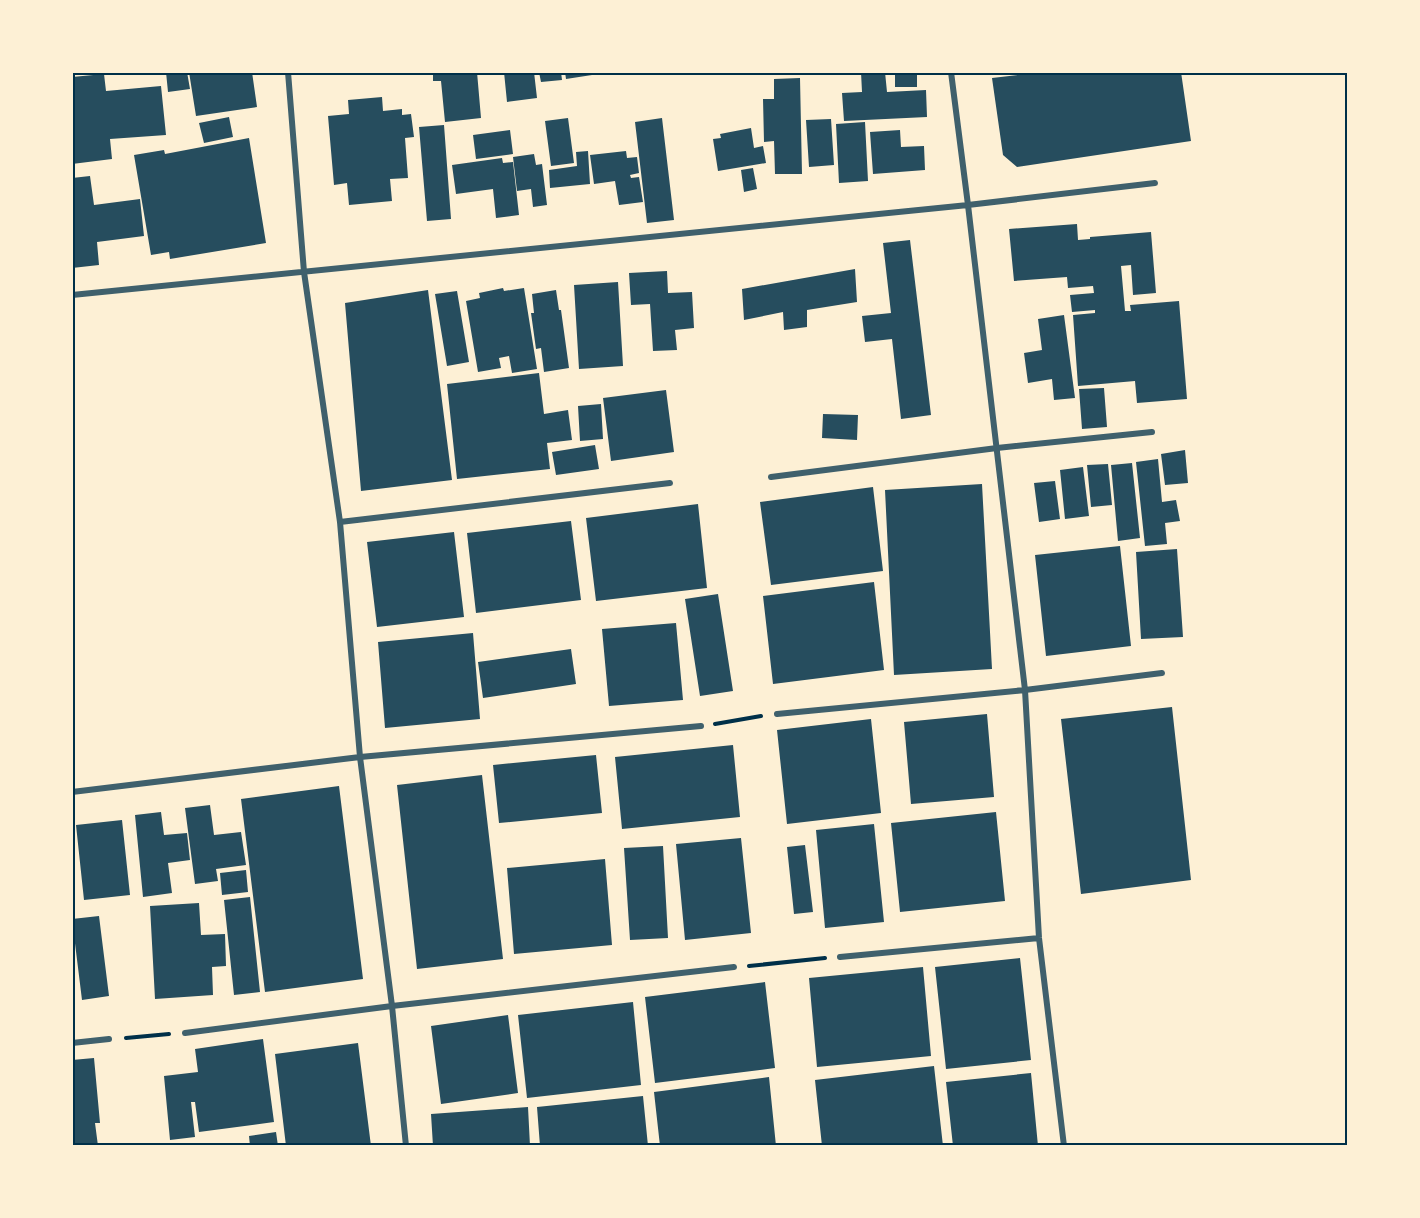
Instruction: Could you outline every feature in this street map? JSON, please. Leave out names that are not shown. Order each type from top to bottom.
[{"type":"street","points":[[288,72],[304,272],[340,522],[360,757],[392,1006],[406,1146]]},
{"type":"street","points":[[951,72],[1024,690],[1039,939],[1064,1146]]},
{"type":"street","points":[[72,295],[968,205],[1155,183]]},
{"type":"street","points":[[771,477],[997,448],[1152,432]]},
{"type":"street","points":[[340,522],[670,483]]},
{"type":"street","points":[[777,714],[1024,690],[1162,673]]},
{"type":"street","points":[[72,792],[360,757],[701,726]]},
{"type":"street","points":[[840,957],[1039,939]]},
{"type":"street","points":[[185,1033],[392,1006],[734,967]]},
{"type":"street","points":[[72,1043],[109,1039]]},
{"type":"path","points":[[701,726],[777,714]]},
{"type":"path","points":[[734,967],[840,957]]},
{"type":"path","points":[[109,1039],[185,1033]]},
{"type":"building","points":[[166,72],[187,72],[190,89],[168,92]]},
{"type":"building","points":[[189,72],[252,72],[257,107],[196,116]]},
{"type":"building","points":[[433,72],[477,72],[481,118],[445,122],[441,81],[433,81]]},
{"type":"building","points":[[504,72],[534,72],[537,98],[507,102]]},
{"type":"building","points":[[539,72],[561,72],[562,80],[541,82]]},
{"type":"building","points":[[565,72],[605,72],[605,73],[566,79]]},
{"type":"building","points":[[861,72],[885,72],[887,92],[926,90],[927,117],[844,121],[842,93],[862,92]]},
{"type":"building","points":[[895,72],[917,72],[917,87],[895,87]]},
{"type":"building","points":[[1042,72],[1181,72],[1191,141],[1017,167],[1003,155],[992,78]]},
{"type":"building","points":[[104,74],[106,91],[161,86],[166,135],[110,139],[112,159],[72,164],[72,77]]},
{"type":"building","points":[[800,78],[802,174],[775,174],[774,141],[764,142],[763,99],[774,99],[774,79]]},
{"type":"building","points":[[382,97],[383,111],[402,109],[402,115],[411,114],[414,137],[405,138],[408,178],[390,179],[392,201],[349,205],[347,183],[334,185],[328,116],[349,114],[348,100]]},
{"type":"building","points":[[229,117],[233,137],[204,143],[199,123]]},
{"type":"building","points":[[568,118],[574,163],[551,166],[545,121]]},
{"type":"building","points":[[662,118],[674,220],[647,223],[635,122]]},
{"type":"building","points":[[831,119],[834,165],[809,167],[806,120]]},
{"type":"building","points":[[865,122],[868,181],[839,183],[836,124]]},
{"type":"building","points":[[444,125],[451,219],[427,221],[419,127]]},
{"type":"building","points":[[751,128],[754,148],[763,146],[766,163],[718,171],[713,139],[721,138],[720,134]]},
{"type":"building","points":[[510,130],[513,154],[476,159],[473,135]]},
{"type":"building","points":[[900,130],[901,147],[924,146],[925,170],[873,174],[870,132]]},
{"type":"building","points":[[249,138],[266,243],[170,259],[169,252],[151,255],[134,155],[164,150],[165,154]]},
{"type":"building","points":[[588,151],[590,184],[550,188],[549,170],[577,166],[576,152]]},
{"type":"building","points":[[626,151],[627,158],[637,157],[639,173],[630,175],[631,178],[639,177],[643,202],[619,205],[615,181],[594,184],[590,155]]},
{"type":"building","points":[[534,154],[536,165],[542,164],[547,205],[533,207],[531,189],[517,191],[513,157]]},
{"type":"building","points":[[502,158],[503,163],[513,162],[519,215],[496,218],[493,189],[456,194],[452,165]]},
{"type":"building","points":[[753,168],[757,189],[744,192],[741,170]]},
{"type":"building","points":[[90,176],[94,205],[140,199],[144,236],[97,242],[99,265],[72,268],[72,178]]},
{"type":"building","points":[[1077,224],[1078,240],[1151,232],[1156,293],[1133,295],[1131,265],[1121,266],[1125,311],[1131,311],[1130,305],[1179,301],[1187,399],[1137,403],[1135,381],[1078,386],[1073,315],[1095,313],[1095,310],[1072,312],[1070,295],[1094,293],[1093,286],[1068,288],[1067,277],[1014,281],[1009,229]]},
{"type":"building","points":[[910,240],[931,415],[901,419],[892,339],[865,342],[862,316],[891,313],[883,243]]},
{"type":"building","points":[[855,269],[857,302],[807,310],[807,327],[784,330],[783,312],[744,320],[742,289]]},
{"type":"building","points":[[667,271],[668,293],[692,292],[694,328],[675,330],[677,350],[653,351],[650,304],[631,305],[629,273]]},
{"type":"building","points":[[618,282],[623,366],[579,369],[574,285]]},
{"type":"building","points":[[503,288],[504,291],[524,288],[537,369],[512,373],[509,356],[499,358],[501,368],[478,372],[466,301],[480,298],[479,293]]},
{"type":"building","points":[[428,290],[452,480],[361,491],[345,303]]},
{"type":"building","points":[[556,290],[569,368],[544,372],[541,348],[536,349],[531,313],[534,313],[532,294]]},
{"type":"building","points":[[457,291],[469,362],[447,366],[435,294]]},
{"type":"building","points":[[1064,315],[1075,398],[1054,400],[1052,379],[1028,383],[1024,353],[1042,350],[1038,319]]},
{"type":"building","points":[[539,373],[544,414],[568,410],[572,440],[547,443],[550,469],[457,479],[447,384]]},
{"type":"building","points":[[1104,388],[1107,427],[1082,429],[1079,389]]},
{"type":"building","points":[[666,390],[674,452],[611,461],[603,398]]},
{"type":"building","points":[[601,404],[603,439],[580,441],[578,406]]},
{"type":"building","points":[[823,414],[858,415],[857,440],[822,438]]},
{"type":"building","points":[[595,445],[599,469],[556,475],[552,452]]},
{"type":"building","points":[[1185,450],[1188,483],[1165,485],[1161,454]]},
{"type":"building","points":[[1158,459],[1162,502],[1176,500],[1180,521],[1165,523],[1167,544],[1145,546],[1136,462]]},
{"type":"building","points":[[1132,463],[1140,538],[1118,541],[1111,465]]},
{"type":"building","points":[[1108,464],[1112,505],[1091,507],[1087,465]]},
{"type":"building","points":[[1083,467],[1089,516],[1065,519],[1060,470]]},
{"type":"building","points":[[1055,481],[1060,519],[1039,522],[1034,483]]},
{"type":"building","points":[[982,484],[992,669],[894,675],[885,490]]},
{"type":"building","points":[[873,487],[883,571],[771,585],[760,502]]},
{"type":"building","points":[[698,504],[707,588],[596,601],[586,518]]},
{"type":"building","points":[[571,521],[581,600],[476,613],[467,533]]},
{"type":"building","points":[[454,532],[464,617],[377,627],[367,542]]},
{"type":"building","points":[[1120,546],[1131,646],[1046,656],[1035,555]]},
{"type":"building","points":[[1177,549],[1183,637],[1141,639],[1136,552]]},
{"type":"building","points":[[874,582],[884,670],[773,684],[763,596]]},
{"type":"building","points":[[718,594],[733,691],[700,696],[685,599]]},
{"type":"building","points":[[676,623],[683,700],[609,706],[602,629]]},
{"type":"building","points":[[473,633],[480,719],[385,728],[378,642]]},
{"type":"building","points":[[571,649],[576,684],[483,698],[478,662]]},
{"type":"building","points":[[1172,707],[1191,880],[1081,894],[1061,719]]},
{"type":"building","points":[[987,714],[994,797],[911,804],[904,722]]},
{"type":"building","points":[[871,719],[881,813],[787,824],[777,730]]},
{"type":"building","points":[[733,745],[740,817],[622,829],[615,757]]},
{"type":"building","points":[[596,755],[602,813],[499,823],[493,765]]},
{"type":"building","points":[[482,775],[503,959],[417,969],[397,785]]},
{"type":"building","points":[[339,786],[363,979],[265,992],[241,799]]},
{"type":"building","points":[[210,805],[214,835],[241,832],[246,865],[216,869],[218,881],[195,884],[185,808]]},
{"type":"building","points":[[161,812],[164,835],[187,833],[190,860],[168,863],[172,893],[143,897],[135,815]]},
{"type":"building","points":[[996,812],[1005,901],[900,912],[891,823]]},
{"type":"building","points":[[122,820],[130,895],[84,900],[76,825]]},
{"type":"building","points":[[874,824],[884,922],[825,928],[816,830]]},
{"type":"building","points":[[741,838],[751,933],[685,940],[676,844]]},
{"type":"building","points":[[805,845],[813,912],[794,914],[787,847]]},
{"type":"building","points":[[663,846],[668,938],[630,940],[624,848]]},
{"type":"building","points":[[605,859],[612,945],[514,954],[507,868]]},
{"type":"building","points":[[246,870],[248,892],[222,895],[220,873]]},
{"type":"building","points":[[250,897],[260,992],[234,995],[224,900]]},
{"type":"building","points":[[199,903],[201,935],[225,934],[226,966],[212,967],[213,995],[155,999],[150,906]]},
{"type":"building","points":[[99,916],[109,996],[82,1000],[72,919]]},
{"type":"building","points":[[1020,958],[1031,1060],[946,1069],[935,967]]},
{"type":"building","points":[[923,967],[931,1056],[817,1067],[809,978]]},
{"type":"building","points":[[765,982],[775,1068],[655,1083],[645,997]]},
{"type":"building","points":[[633,1002],[641,1085],[527,1098],[518,1015]]},
{"type":"building","points":[[508,1015],[518,1093],[441,1104],[431,1026]]},
{"type":"building","points":[[263,1039],[274,1122],[199,1132],[195,1102],[191,1102],[195,1137],[170,1140],[164,1076],[198,1072],[195,1049]]},
{"type":"building","points":[[358,1043],[371,1146],[286,1146],[275,1054]]},
{"type":"building","points":[[94,1058],[100,1123],[95,1123],[98,1146],[72,1146],[72,1060]]},
{"type":"building","points":[[934,1066],[943,1146],[822,1146],[815,1080]]},
{"type":"building","points":[[1031,1073],[1038,1146],[953,1146],[946,1082]]},
{"type":"building","points":[[769,1077],[776,1146],[660,1146],[654,1092]]},
{"type":"building","points":[[643,1096],[648,1146],[540,1146],[537,1107]]},
{"type":"building","points":[[528,1107],[530,1146],[433,1146],[431,1114]]},
{"type":"building","points":[[276,1132],[278,1146],[250,1146],[249,1136]]}]
